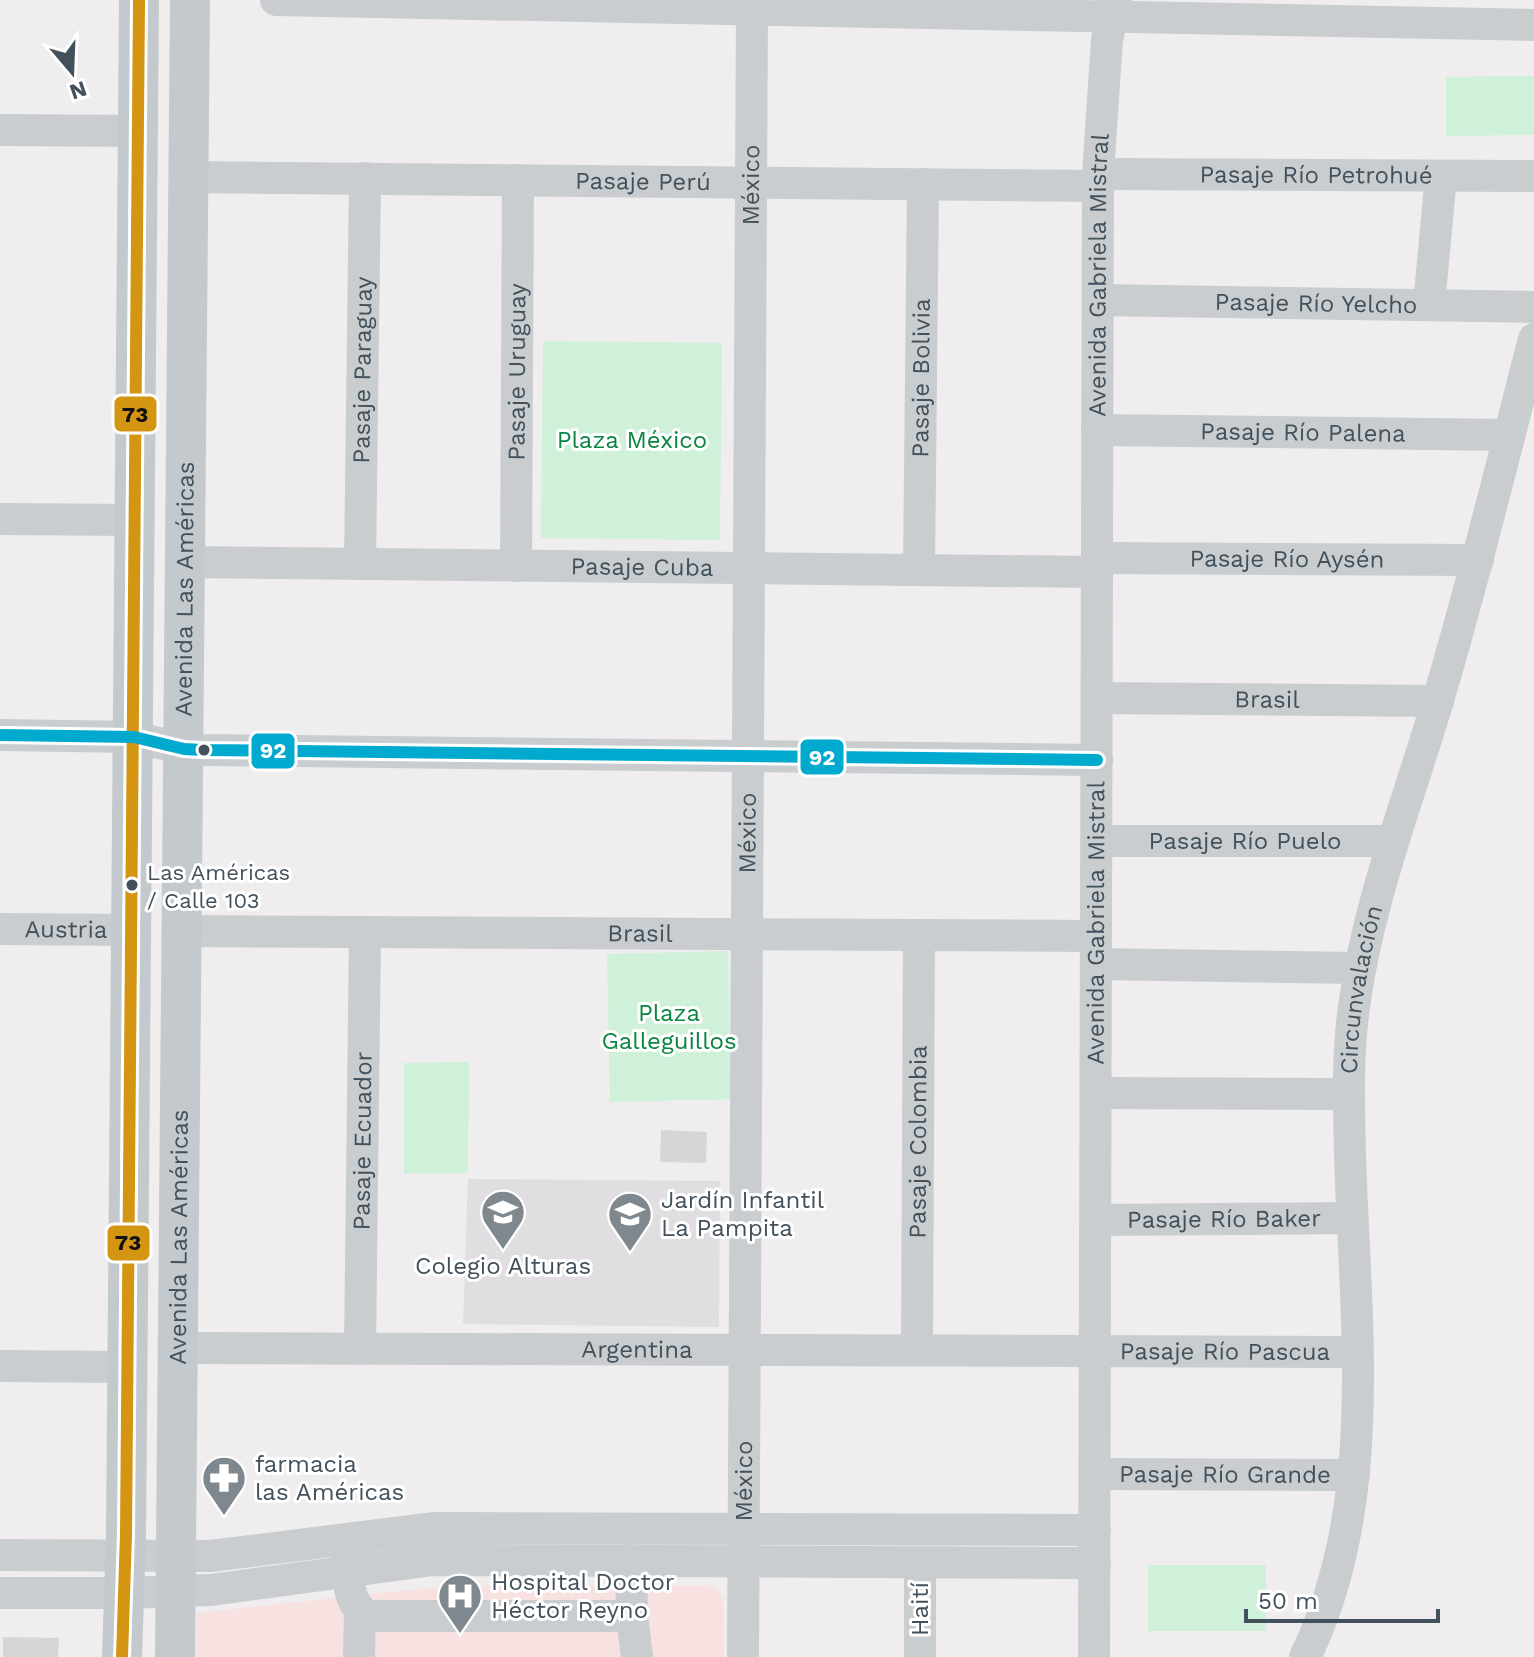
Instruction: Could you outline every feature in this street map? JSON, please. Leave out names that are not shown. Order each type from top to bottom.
[{"type":"main road","name":"Avenida Las Américas","points":[[122,1657],[128,1367],[139,0]]},
{"type":"main road","name":"Avenida Las Américas","points":[[175,1657],[190,0]]},
{"type":"street","points":[[276,0],[752,10],[849,6],[1113,9],[1534,25]]},
{"type":"street","name":"Avenida Gabriela Mistral","points":[[1094,1657],[1098,180],[1113,9]]},
{"type":"street","name":"México","points":[[743,1657],[752,10]]},
{"type":"street","points":[[0,130],[138,131]]},
{"type":"street","points":[[1429,305],[1441,176]]},
{"type":"street","name":"Pasaje Río Petrohué","points":[[1098,180],[1534,176]]},
{"type":"street","name":"Pasaje Perú","points":[[189,177],[923,184],[1098,180]]},
{"type":"street","name":"Pasaje Paraguay","points":[[360,564],[365,178]]},
{"type":"street","name":"Pasaje Uruguay","points":[[516,566],[518,180]]},
{"type":"street","name":"Pasaje Bolivia","points":[[919,570],[923,184]]},
{"type":"street","name":"Pasaje Río Yelcho","points":[[1098,300],[1534,307]]},
{"type":"street","name":"Circunvalación","points":[[1305,1657],[1328,1601],[1340,1560],[1354,1475],[1356,1352],[1348,1094],[1349,1052],[1359,968],[1376,897],[1438,701],[1478,560],[1534,339]]},
{"type":"street","name":"Pasaje Río Palena","points":[[1097,430],[1509,435]]},
{"type":"street","points":[[0,519],[135,520]]},
{"type":"street","name":"Pasaje Río Aysén","points":[[1097,565],[1478,560]]},
{"type":"street","name":"Pasaje Cuba","points":[[186,562],[919,570],[1097,565]]},
{"type":"street","name":"Brasil","points":[[1097,698],[1438,701]]},
{"type":"street","points":[[0,735],[134,737],[184,749],[1097,760]]},
{"type":"street","name":"Pasaje Río Puelo","points":[[1097,841],[1393,841]]},
{"type":"street","name":"Austria","points":[[0,929],[132,930]]},
{"type":"street","name":"Brasil","points":[[182,931],[919,936],[1359,968]]},
{"type":"street","name":"Pasaje Ecuador","points":[[360,1349],[365,932]]},
{"type":"street","name":"Pasaje Colombia","points":[[917,1350],[919,936]]},
{"type":"street","points":[[1096,1093],[1348,1094]]},
{"type":"street","name":"Pasaje Río Baker","points":[[1096,1220],[1352,1218]]},
{"type":"street","name":"Argentina","points":[[177,1348],[1095,1350]]},
{"type":"street","name":"Pasaje Río Pascua","points":[[1095,1350],[1356,1352]]},
{"type":"street","points":[[0,1366],[128,1367]]},
{"type":"street","name":"Pasaje Río Grande","points":[[1095,1474],[1354,1475]]},
{"type":"street","points":[[175,1575],[233,1553],[435,1528],[1095,1530]]},
{"type":"street","points":[[346,1537],[352,1598],[360,1610],[378,1618],[632,1616]]},
{"type":"street","points":[[0,1555],[125,1574],[175,1575],[239,1587],[433,1560],[1095,1563]]},
{"type":"street","points":[[631,1560],[632,1616],[637,1657]]},
{"type":"street","name":"Haití","points":[[920,1562],[920,1657]]},
{"type":"street","points":[[0,1593],[125,1574]]},
{"type":"street","points":[[359,1657],[360,1610]]},
{"type":"shaded area","name":"Jardín Infantil La Pampita","points":[[468,1179],[720,1181],[719,1327],[463,1324]]},
{"type":"shaded area","name":"Hospital Doctor Héctor Reyno","points":[[713,1585],[723,1597],[724,1657],[196,1657],[196,1613],[445,1586]]},
{"type":"green space","points":[[1534,76],[1534,135],[1446,136],[1446,77]]},
{"type":"green space","name":"Plaza México","points":[[543,341],[722,343],[720,540],[541,538]]},
{"type":"green space","name":"Plaza Galleguillos","points":[[728,951],[731,1099],[610,1102],[607,954]]},
{"type":"green space","points":[[469,1062],[468,1173],[404,1174],[404,1063]]},
{"type":"green space","points":[[1148,1565],[1266,1565],[1266,1631],[1148,1631]]},
{"type":"building","points":[[661,1130],[707,1132],[706,1163],[660,1162]]},
{"type":"building","points":[[3,1637],[59,1638],[58,1657],[3,1657]]},
{"type":"transit line","name":"73","points":[[122,1657],[126,1534],[139,0]]},
{"type":"transit line","name":"92","points":[[0,735],[134,737],[202,750],[1097,760]]},
{"type":"place","name":"Las Américas / Calle 103","points":[[132,885]]},
{"type":"place","name":"Colegio Alturas","points":[[503,1251]]},
{"type":"place","name":"Jardín Infantil La Pampita","points":[[630,1253]]},
{"type":"place","name":"farmacia las Américas","points":[[224,1517]]},
{"type":"place","name":"Hospital Doctor Héctor Reyno","points":[[460,1635]]}]
